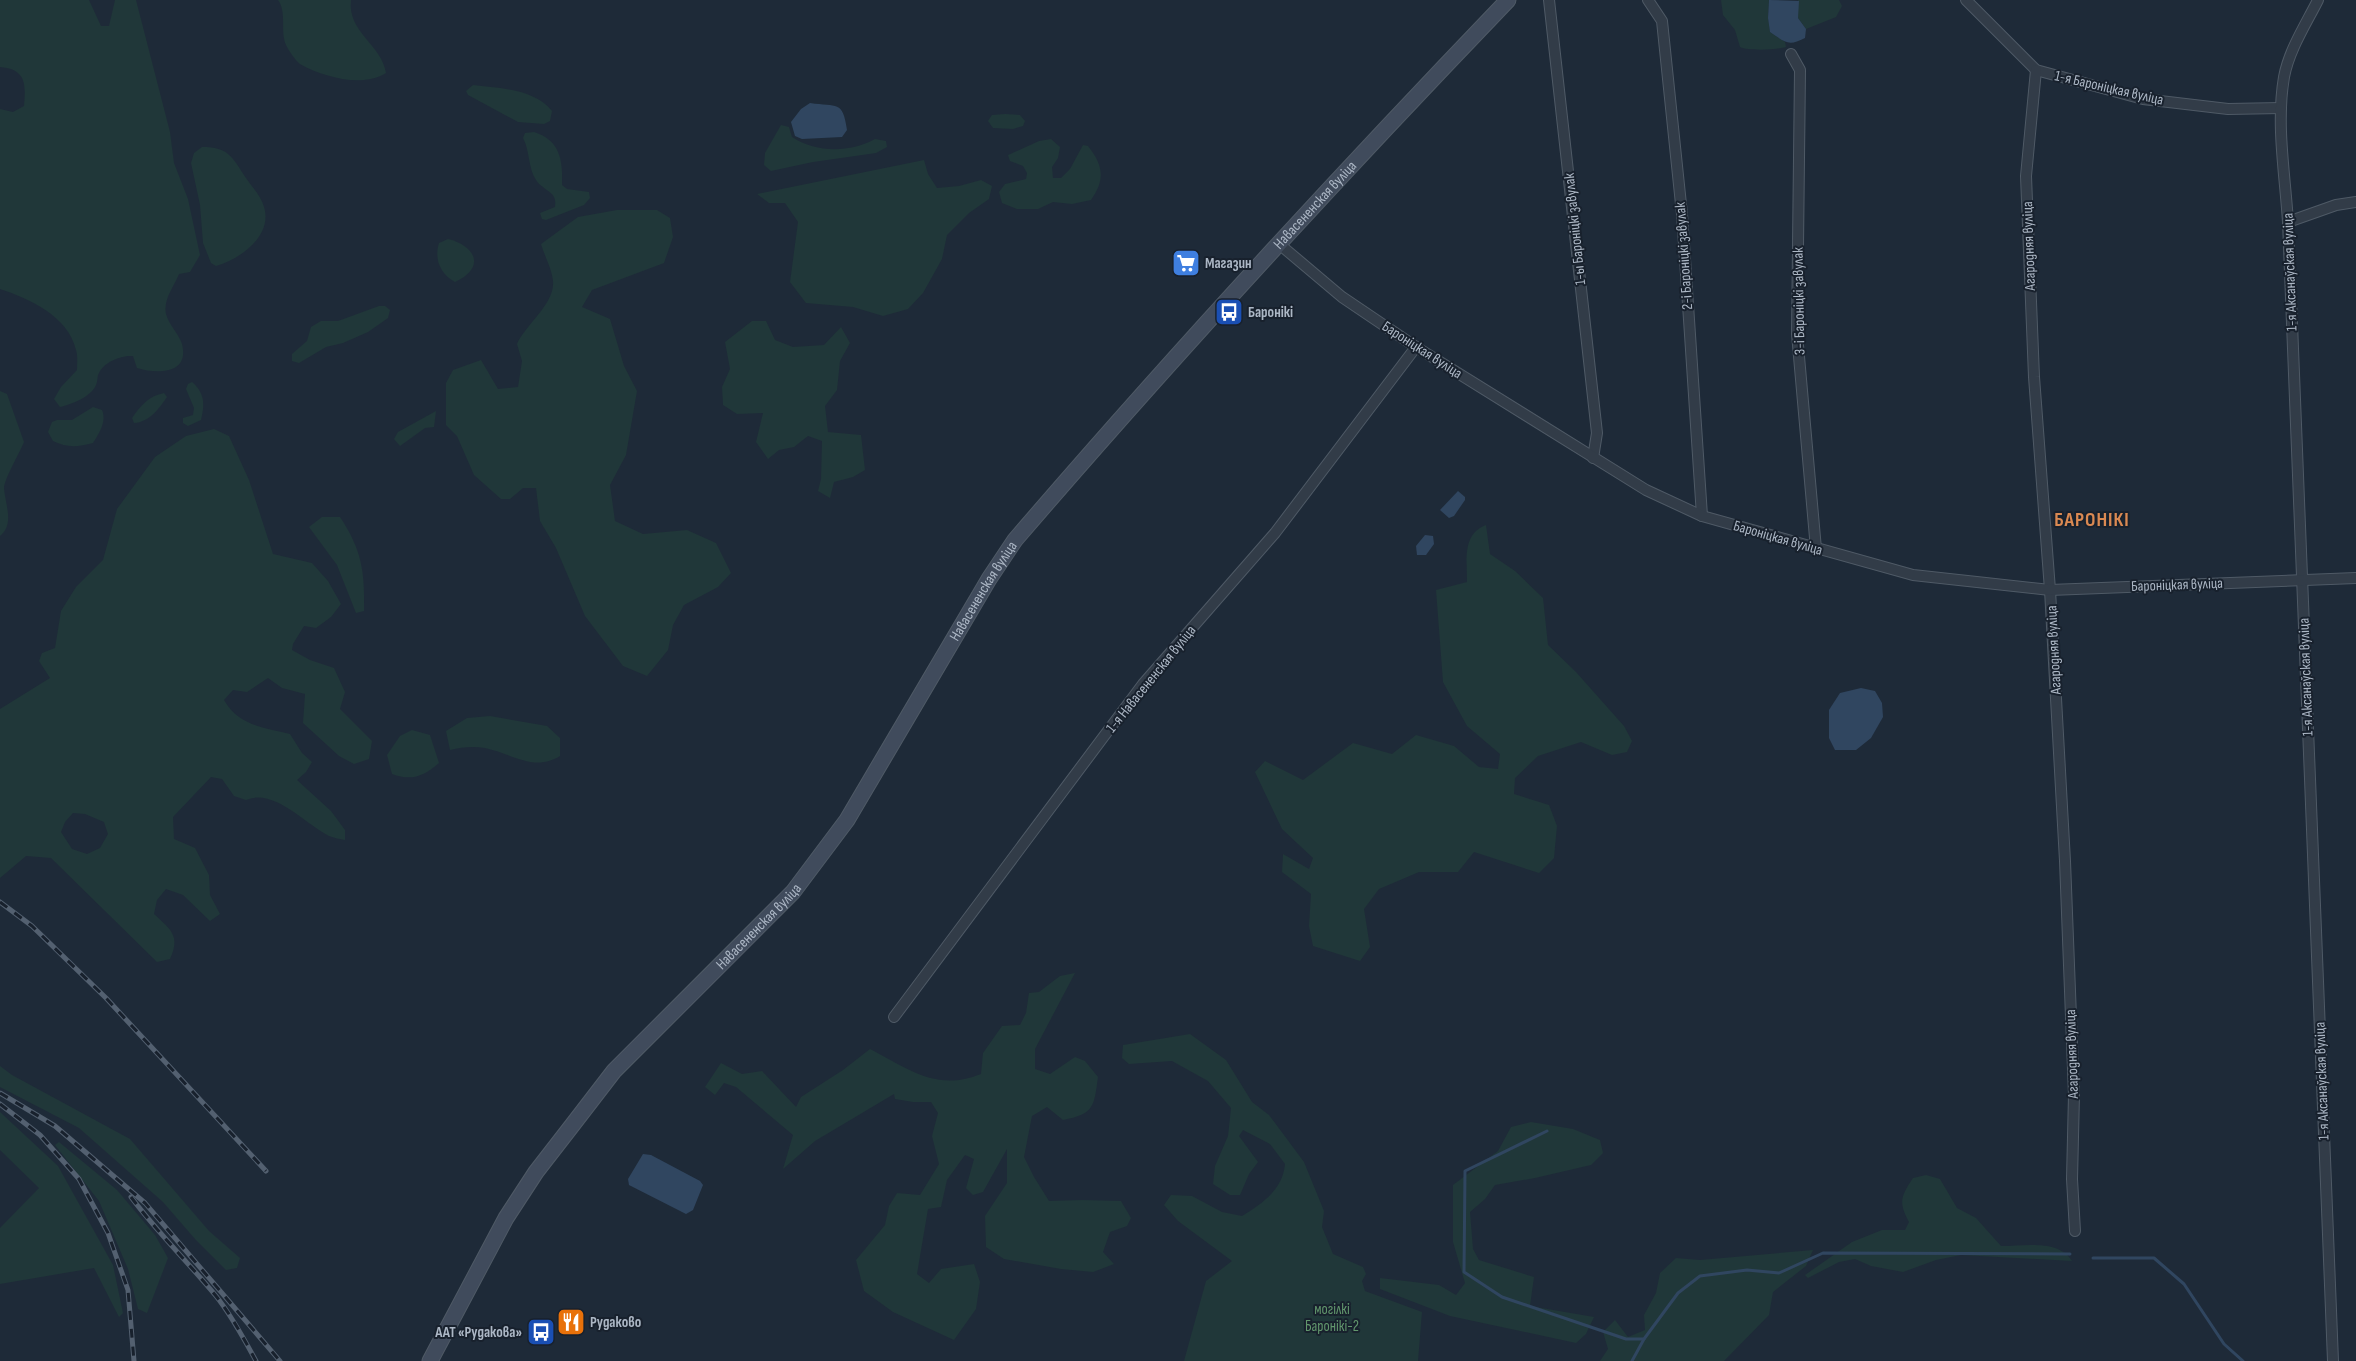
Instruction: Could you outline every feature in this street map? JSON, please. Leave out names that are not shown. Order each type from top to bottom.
[{"type":"main road","name":"Навасененская вуліца","points":[[430,1361],[506,1218],[536,1172],[614,1071],[793,892],[847,820],[989,579],[1015,540],[1111,429],[1278,243],[1371,142],[1508,0]]},
{"type":"street","name":"1-ы Бароніцкі завулак","points":[[1550,0],[1597,433],[1594,458]]},
{"type":"street","name":"2-і Бароніцкі завулак","points":[[1648,0],[1662,21],[1682,214],[1702,516]]},
{"type":"street","name":"1-я Бароніцкая вуліца","points":[[1966,0],[2036,70],[2143,99],[2228,109],[2281,108]]},
{"type":"street","name":"1-я Аксанаўская вуліца","points":[[2318,0],[2294,48],[2284,75],[2281,108],[2288,222],[2333,1361]]},
{"type":"street","name":"3-і Бароніцкі завулак","points":[[1791,54],[1800,70],[1797,334],[1816,549]]},
{"type":"street","name":"Агародняя вуліца","points":[[2036,70],[2026,176],[2034,377],[2050,590],[2072,1040],[2074,1095],[2072,1179],[2075,1230]]},
{"type":"street","points":[[2288,222],[2336,206],[2356,202]]},
{"type":"street","name":"Бароніцкая вуліца","points":[[1278,243],[1342,297],[1416,347],[1646,490],[1702,516],[1913,575],[2050,590],[2356,578]]},
{"type":"street","name":"1-я Навасененская вуліца","points":[[894,1017],[1143,684],[1275,533],[1416,347]]},
{"type":"green space","points":[[0,0],[89,0],[101,26],[109,26],[115,0],[136,0],[170,132],[174,163],[188,199],[200,255],[190,272],[179,274],[166,303],[167,318],[182,344],[183,354],[181,362],[170,370],[153,371],[137,368],[133,356],[118,358],[101,369],[96,385],[90,393],[75,402],[60,407],[54,399],[61,387],[77,370],[77,352],[72,338],[56,318],[46,310],[0,289],[0,109],[13,112],[24,106],[25,91],[20,74],[9,68],[0,67]]},
{"type":"green space","points":[[278,0],[351,0],[351,11],[354,21],[378,54],[386,73],[366,80],[343,79],[331,77],[300,64],[292,55],[284,40],[283,16]]},
{"type":"green space","points":[[1721,0],[1769,0],[1768,18],[1770,32],[1785,42],[1786,47],[1763,50],[1740,47],[1735,30],[1723,15]]},
{"type":"green space","points":[[1798,0],[1839,0],[1842,6],[1836,17],[1806,29],[1798,18]]},
{"type":"green space","points":[[473,85],[516,91],[536,98],[552,111],[550,121],[544,124],[518,122],[468,95],[466,91]]},
{"type":"green space","points":[[992,115],[1020,115],[1025,121],[1023,126],[1013,129],[993,128],[988,121]]},
{"type":"green space","points":[[781,125],[789,127],[792,137],[812,146],[844,149],[865,144],[875,139],[886,141],[887,147],[876,153],[813,162],[771,171],[764,165],[765,153]]},
{"type":"green space","points":[[534,132],[549,140],[555,146],[562,167],[562,185],[567,189],[589,192],[590,198],[584,205],[546,220],[542,219],[540,213],[555,207],[554,198],[552,194],[539,184],[533,175],[523,138],[525,133]]},
{"type":"green space","points":[[1051,139],[1060,147],[1058,158],[1052,167],[1053,178],[1061,178],[1070,169],[1083,145],[1088,146],[1093,153],[1101,173],[1099,186],[1091,200],[1072,204],[1053,202],[1038,209],[1017,209],[1002,203],[999,192],[1005,184],[1026,179],[1027,173],[1023,166],[1010,161],[1008,155],[1039,141]]},
{"type":"green space","points":[[202,147],[211,147],[224,151],[233,159],[261,199],[266,218],[259,237],[252,245],[235,258],[216,266],[211,263],[203,243],[200,205],[191,163],[194,153]]},
{"type":"green space","points":[[924,160],[928,174],[937,188],[959,186],[981,180],[992,186],[989,199],[969,213],[947,235],[942,259],[923,293],[908,309],[883,316],[853,307],[806,303],[790,282],[798,222],[785,203],[769,203],[757,194]]},
{"type":"green space","points":[[617,210],[657,210],[670,218],[673,237],[664,263],[592,290],[582,307],[610,319],[624,366],[637,391],[626,455],[610,485],[615,521],[643,534],[687,530],[716,543],[731,573],[718,587],[684,605],[673,625],[668,650],[647,676],[623,666],[585,616],[556,548],[540,521],[536,488],[523,488],[510,499],[501,499],[474,475],[457,436],[446,425],[446,383],[453,370],[481,360],[498,389],[518,387],[522,361],[517,344],[526,329],[545,306],[552,290],[553,281],[550,267],[541,244],[578,217]]},
{"type":"green space","points":[[448,239],[458,242],[465,247],[474,258],[471,270],[455,282],[445,275],[439,266],[437,255],[439,243]]},
{"type":"green space","points":[[379,306],[385,306],[390,310],[388,318],[368,332],[343,343],[326,347],[299,363],[292,361],[292,354],[307,341],[311,327],[321,321],[338,321]]},
{"type":"green space","points":[[752,321],[766,321],[775,340],[793,347],[824,345],[841,327],[850,343],[840,361],[837,390],[825,406],[828,432],[861,435],[865,470],[853,477],[834,482],[830,498],[818,491],[821,479],[822,441],[808,436],[794,447],[779,450],[768,459],[756,442],[763,413],[737,414],[723,405],[722,387],[730,369],[725,342]]},
{"type":"green space","points":[[192,382],[202,395],[203,409],[201,420],[188,426],[183,423],[183,418],[193,415],[194,408],[186,389],[188,384]]},
{"type":"green space","points":[[0,391],[7,394],[24,442],[5,484],[8,520],[5,531],[0,536]]},
{"type":"green space","points":[[164,393],[167,397],[149,418],[134,423],[132,418],[142,405],[154,396]]},
{"type":"green space","points":[[93,407],[102,410],[104,419],[100,432],[93,443],[73,446],[53,441],[48,432],[52,422],[72,420]]},
{"type":"green space","points":[[436,411],[434,427],[425,428],[400,446],[394,439],[398,432]]},
{"type":"green space","points":[[214,429],[229,436],[249,480],[273,554],[312,563],[328,581],[341,604],[331,617],[316,628],[304,626],[293,644],[292,650],[310,660],[334,668],[345,692],[340,709],[372,741],[369,759],[354,764],[339,756],[303,723],[305,694],[282,688],[268,678],[247,692],[233,690],[224,700],[230,709],[252,724],[290,734],[302,753],[312,762],[306,772],[297,780],[331,811],[345,830],[345,840],[329,836],[278,803],[267,799],[246,800],[234,796],[222,779],[211,777],[173,817],[174,839],[195,848],[209,875],[210,895],[220,914],[210,921],[183,895],[166,889],[157,900],[154,914],[172,933],[174,944],[170,959],[157,962],[51,858],[26,856],[0,878],[0,709],[50,678],[39,661],[42,653],[55,648],[61,611],[76,587],[103,560],[117,509],[155,457],[186,436]],"holes":[[[73,813],[85,814],[104,822],[108,834],[100,848],[87,854],[72,849],[61,832],[65,822]]]},
{"type":"green space","points":[[322,517],[340,517],[358,551],[363,573],[364,611],[356,613],[337,565],[309,527]]},
{"type":"green space","points":[[1486,525],[1490,554],[1515,571],[1543,598],[1548,645],[1576,672],[1624,726],[1632,741],[1627,752],[1612,755],[1581,742],[1538,756],[1515,778],[1514,794],[1549,805],[1557,826],[1554,858],[1539,873],[1474,852],[1458,872],[1419,872],[1379,889],[1364,909],[1370,947],[1360,961],[1313,946],[1309,926],[1311,894],[1282,872],[1283,854],[1309,869],[1313,858],[1282,829],[1255,772],[1265,761],[1303,780],[1353,743],[1392,754],[1416,735],[1454,746],[1479,767],[1498,769],[1500,754],[1467,726],[1443,682],[1436,590],[1467,582],[1467,549],[1469,541],[1478,529]]},
{"type":"green space","points":[[490,716],[547,726],[560,738],[560,756],[541,762],[532,762],[485,748],[468,747],[450,750],[446,731],[467,718]]},
{"type":"green space","points":[[412,730],[430,735],[439,763],[428,772],[417,776],[405,777],[392,774],[387,755],[400,736]]},
{"type":"green space","points":[[1075,973],[1035,1049],[1035,1069],[1050,1074],[1075,1057],[1085,1061],[1098,1077],[1095,1096],[1091,1108],[1087,1112],[1073,1118],[1063,1120],[1047,1107],[1032,1116],[1024,1157],[1049,1201],[1121,1201],[1131,1218],[1127,1226],[1110,1232],[1103,1252],[1114,1264],[1093,1272],[1061,1269],[1004,1259],[986,1247],[985,1216],[1007,1183],[1007,1149],[983,1192],[973,1195],[966,1188],[974,1159],[965,1155],[947,1180],[941,1207],[928,1209],[917,1274],[929,1283],[941,1269],[974,1264],[980,1282],[976,1309],[954,1340],[893,1312],[864,1291],[856,1260],[885,1225],[889,1206],[897,1193],[920,1195],[939,1164],[932,1136],[938,1113],[931,1102],[895,1099],[894,1094],[815,1141],[783,1169],[793,1135],[736,1087],[724,1083],[715,1095],[705,1087],[721,1063],[742,1074],[762,1071],[796,1107],[801,1097],[843,1070],[870,1049],[923,1076],[950,1080],[965,1079],[981,1074],[983,1053],[1002,1026],[1020,1025],[1026,1013],[1029,993],[1039,992],[1060,976]]},
{"type":"green space","name":"могілкі Баронікі-2","points":[[1190,1034],[1226,1060],[1252,1102],[1269,1115],[1304,1162],[1324,1211],[1322,1227],[1333,1254],[1363,1267],[1366,1274],[1362,1281],[1365,1291],[1422,1312],[1418,1361],[1184,1361],[1206,1281],[1232,1261],[1178,1221],[1164,1205],[1171,1195],[1192,1196],[1222,1212],[1242,1216],[1264,1201],[1276,1188],[1285,1164],[1270,1144],[1243,1130],[1239,1136],[1258,1162],[1249,1174],[1240,1195],[1230,1195],[1213,1184],[1215,1166],[1228,1136],[1231,1108],[1208,1081],[1172,1061],[1129,1064],[1122,1058],[1123,1045]]},
{"type":"green space","points":[[0,1066],[12,1075],[130,1139],[209,1231],[240,1258],[237,1268],[226,1270],[195,1239],[163,1202],[79,1128],[0,1087]]},
{"type":"green space","points":[[0,1112],[58,1166],[113,1265],[123,1313],[119,1317],[94,1268],[0,1284],[0,1228],[39,1188],[0,1150]]},
{"type":"green space","points":[[1531,1122],[1573,1129],[1600,1140],[1603,1153],[1591,1165],[1495,1185],[1485,1199],[1470,1212],[1473,1249],[1479,1260],[1534,1277],[1530,1306],[1594,1317],[1586,1334],[1576,1343],[1450,1316],[1380,1289],[1380,1278],[1439,1285],[1456,1295],[1465,1283],[1453,1242],[1453,1185],[1498,1151],[1511,1127]]},
{"type":"green space","points":[[59,1142],[117,1190],[155,1235],[168,1258],[147,1313],[138,1309],[128,1269],[99,1201],[55,1145]]},
{"type":"green space","points":[[1926,1175],[1940,1179],[1957,1208],[1976,1218],[2001,1246],[2040,1245],[2050,1247],[2059,1249],[2072,1261],[1961,1255],[1936,1260],[1903,1272],[1871,1266],[1855,1259],[1839,1262],[1808,1278],[1805,1275],[1852,1242],[1882,1230],[1905,1230],[1909,1222],[1903,1209],[1902,1199],[1913,1178]]},
{"type":"green space","points":[[1813,1250],[1806,1266],[1773,1292],[1769,1315],[1724,1361],[1600,1361],[1608,1349],[1603,1332],[1615,1320],[1628,1337],[1645,1330],[1644,1315],[1656,1293],[1660,1273],[1676,1258],[1700,1260]]},
{"type":"water","points":[[1769,0],[1799,1],[1798,18],[1806,29],[1805,38],[1790,43],[1770,32],[1768,18]]},
{"type":"water","points":[[810,103],[833,105],[841,109],[847,130],[842,137],[802,139],[795,136],[791,122],[801,109]]},
{"type":"water","points":[[1458,491],[1465,497],[1465,500],[1454,516],[1449,518],[1440,510]]},
{"type":"water","points":[[1425,535],[1433,536],[1434,544],[1426,555],[1417,555],[1416,546]]},
{"type":"water","points":[[1861,688],[1875,691],[1882,703],[1883,717],[1871,738],[1856,750],[1835,750],[1829,738],[1829,710],[1840,693]]},
{"type":"water","points":[[643,1154],[651,1155],[700,1181],[703,1185],[693,1210],[686,1214],[629,1185],[628,1179]]},
{"type":"waterway","points":[[1547,1131],[1465,1171],[1464,1272],[1502,1297],[1626,1339],[1644,1339],[1678,1293],[1700,1276],[1747,1270],[1779,1273],[1823,1253],[2070,1254]]},
{"type":"waterway","points":[[2093,1258],[2154,1258],[2184,1284],[2224,1344],[2243,1361]]},
{"type":"waterway","points":[[1632,1361],[1644,1339]]},
{"type":"railway","points":[[0,902],[32,926],[106,998],[266,1171]]},
{"type":"railway","points":[[0,1093],[55,1126],[145,1203],[280,1361]]},
{"type":"railway","points":[[0,1104],[40,1135],[79,1179],[108,1233],[128,1290],[134,1361]]},
{"type":"railway","points":[[131,1197],[222,1304],[256,1361]]},
{"type":"place","name":"Магазин","points":[[1186,263]]},
{"type":"place","name":"Баронікі","points":[[1229,312]]},
{"type":"place","name":"Рудаково","points":[[571,1322]]},
{"type":"place","name":"ААТ «Рудакова»","points":[[541,1332]]},
{"type":"district","name":"БАРОНІКІ","points":[[2092,520]]}]
